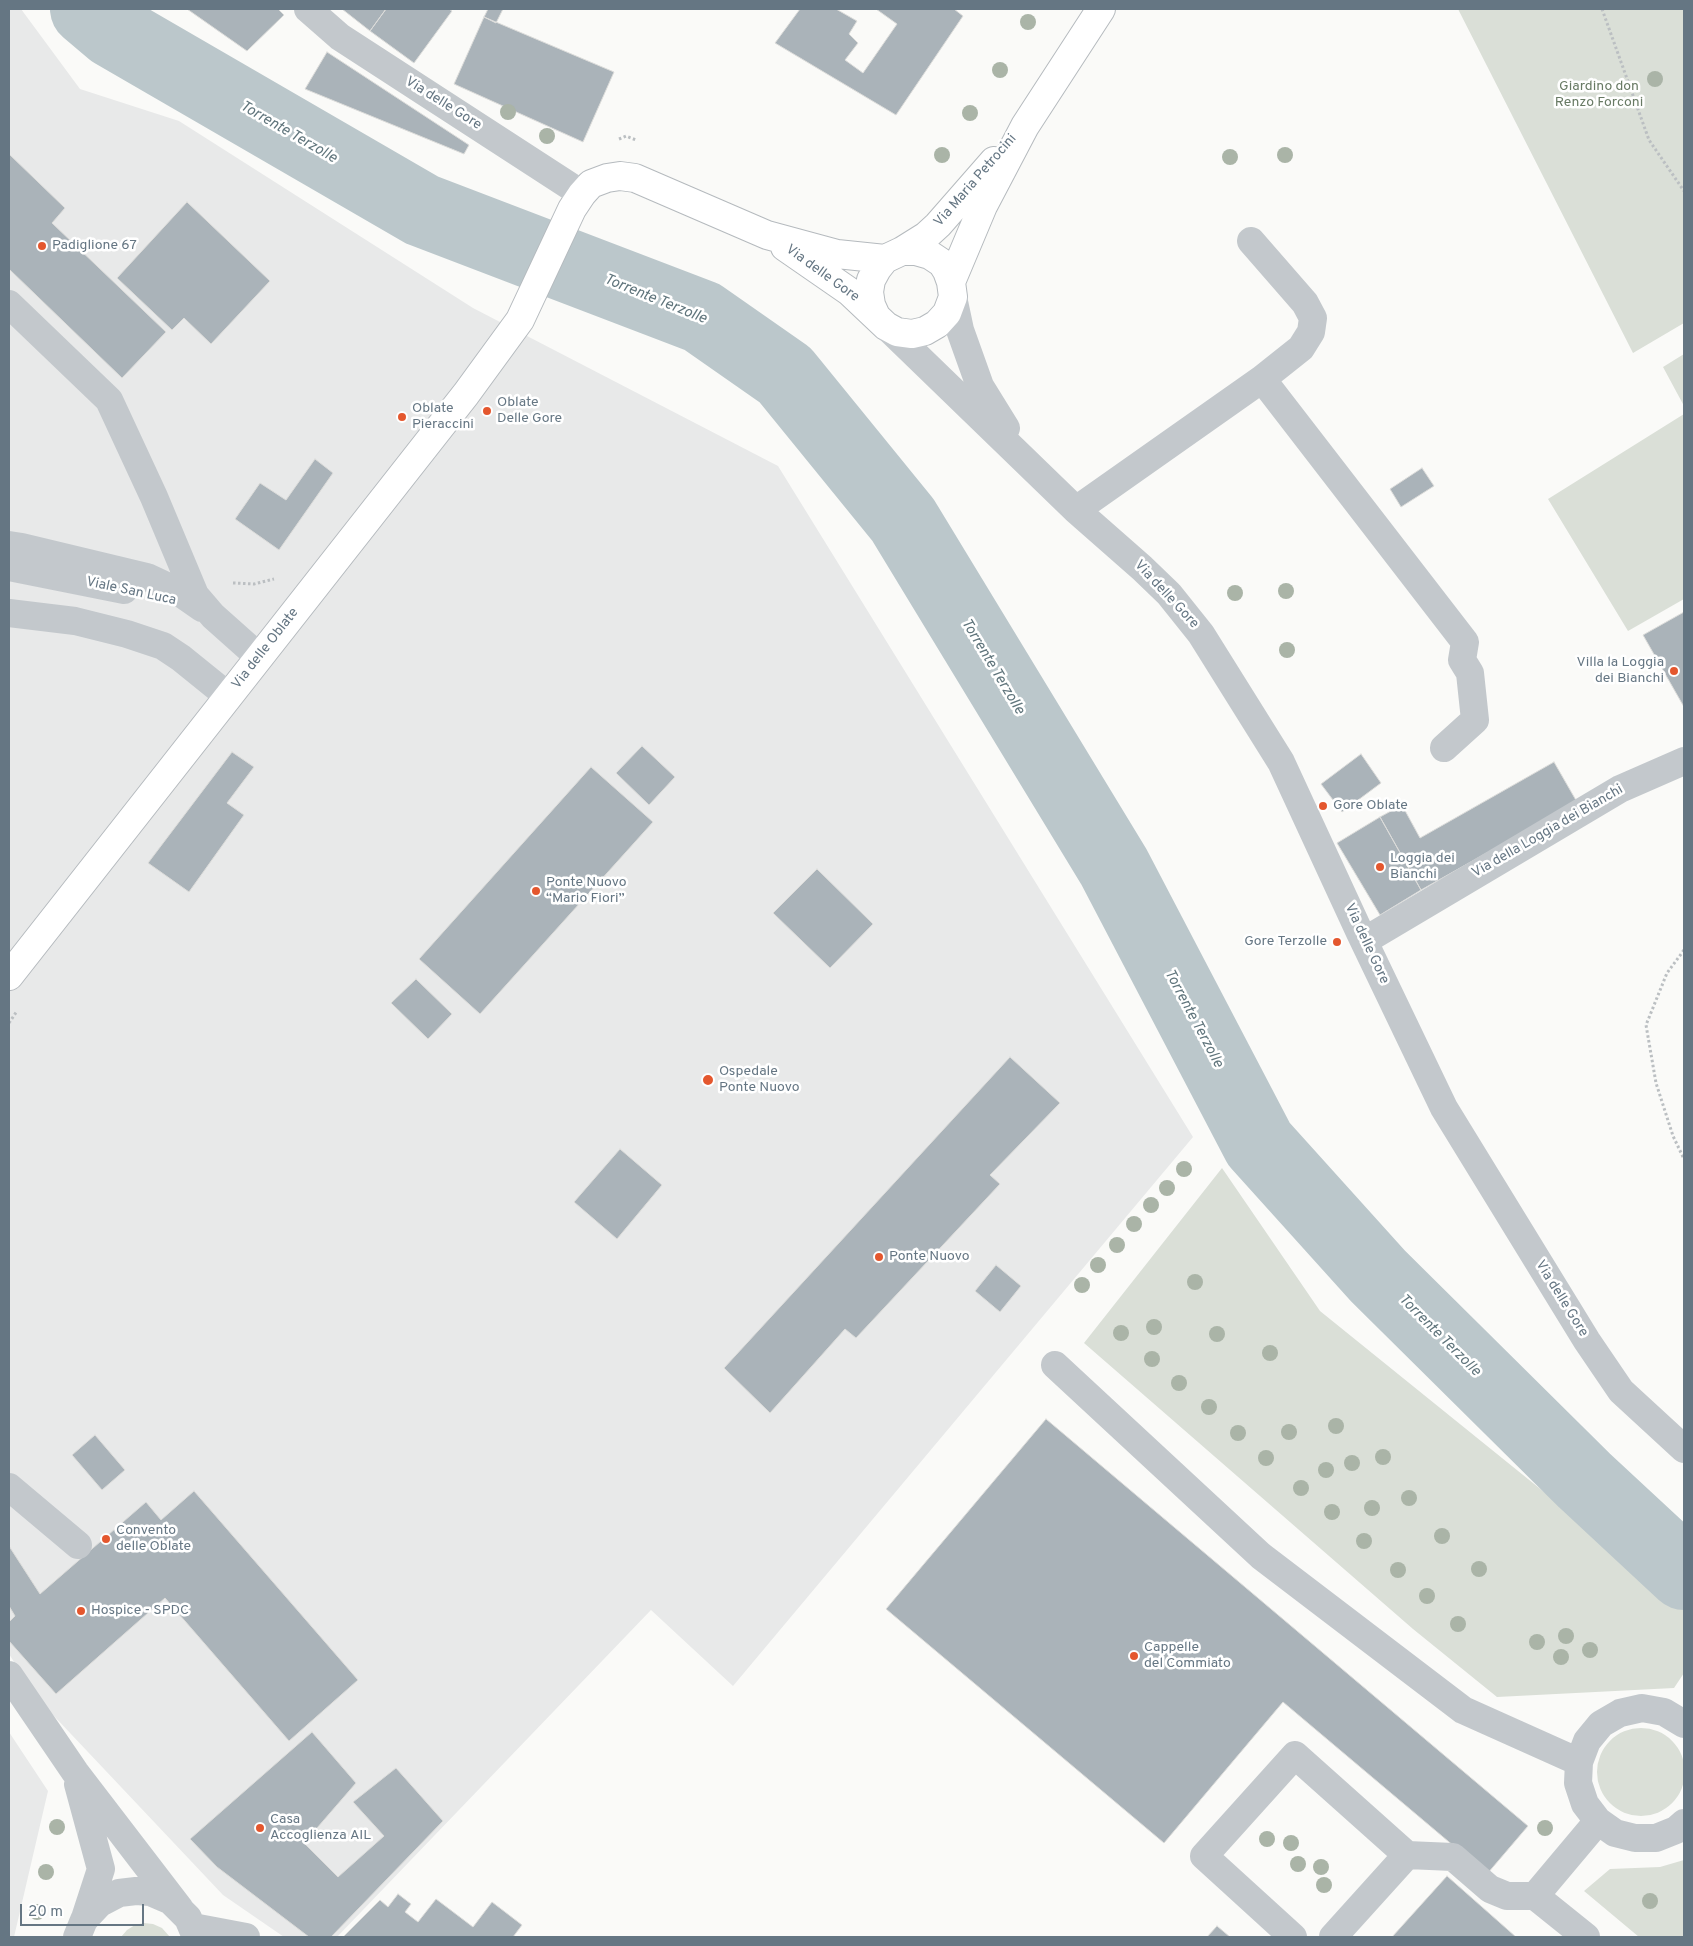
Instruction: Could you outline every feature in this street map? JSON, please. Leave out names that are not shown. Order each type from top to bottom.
[{"type":"main road","name":"Via Maria Petrocini","points":[[952,290],[983,206],[1025,126],[1101,9]]},
{"type":"main road","name":"Via Maria Petrocini","points":[[894,255],[926,236],[950,213],[1025,126]]},
{"type":"main road","name":"Via delle Gore","points":[[577,201],[599,180],[620,176],[635,178],[767,235],[837,254],[894,255],[916,251],[930,255],[942,263],[948,271],[952,290],[947,313],[938,324],[925,331],[912,334],[898,332],[881,321],[850,292],[767,235]]},
{"type":"main road","name":"Via delle Oblate","points":[[9,976],[455,409],[520,320],[577,201]]},
{"type":"main road","name":"Via delle Gore","points":[[881,321],[871,305],[869,292],[871,280],[876,269],[894,255]]},
{"type":"street","name":"Via delle Gore","points":[[308,9],[340,37],[577,201]]},
{"type":"street","points":[[1076,510],[1262,379],[1301,348],[1311,332],[1313,318],[1305,303],[1251,241]]},
{"type":"street","name":"Via delle Gore","points":[[952,290],[960,330],[980,386],[1025,459]]},
{"type":"street","points":[[9,304],[109,400],[154,497],[195,595],[213,616],[259,657]]},
{"type":"street","name":"Via delle Gore","points":[[881,321],[1076,510],[1169,594],[1201,634],[1281,762],[1444,1108],[1587,1341],[1621,1390],[1684,1449]]},
{"type":"street","points":[[1262,379],[1465,642],[1462,660],[1470,673],[1475,720],[1444,748]]},
{"type":"street","name":"Viale San Luca","points":[[9,546],[22,547],[147,577],[179,592],[213,616]]},
{"type":"street","name":"Viale San Luca","points":[[9,567],[178,600],[213,616]]},
{"type":"street","points":[[9,613],[75,621],[127,634],[163,646],[182,658],[228,696]]},
{"type":"street","name":"Via della Loggia dei Bianchi","points":[[1364,941],[1620,789],[1684,761]]},
{"type":"street","points":[[1056,1365],[1261,1556],[1463,1710],[1579,1762]]},
{"type":"street","points":[[9,1487],[78,1544]]},
{"type":"street","points":[[9,1676],[75,1772],[190,1924]]},
{"type":"street","points":[[1684,1723],[1664,1712],[1642,1708],[1620,1712],[1601,1724],[1586,1741],[1579,1762],[1578,1783],[1585,1804],[1598,1821],[1615,1833],[1635,1838],[1656,1838],[1676,1830],[1684,1823]]},
{"type":"street","points":[[1293,1937],[1204,1856],[1295,1754],[1407,1855],[1453,1857],[1490,1889],[1507,1896],[1535,1896],[1586,1937]]},
{"type":"street","points":[[75,1772],[101,1868],[81,1929]]},
{"type":"street","points":[[1535,1896],[1598,1821]]},
{"type":"street","points":[[1333,1937],[1407,1855]]},
{"type":"street","points":[[81,1929],[100,1903],[111,1896],[126,1891],[143,1891],[161,1895],[190,1924],[246,1937]]},
{"type":"path","points":[[1602,9],[1649,140],[1684,191]]},
{"type":"path","points":[[618,140],[626,136],[643,144]]},
{"type":"path","points":[[233,583],[254,584],[269,580]]},
{"type":"path","points":[[1684,950],[1667,973],[1646,1025],[1656,1083],[1673,1136],[1684,1160]]},
{"type":"shaded area","points":[[9,9],[21,9],[80,89],[179,121],[473,308],[778,466],[1193,1137],[733,1686],[651,1610],[337,1937],[284,1937],[223,1895],[37,1698],[9,1654]]},
{"type":"shaded area","points":[[9,1732],[48,1791],[14,1937],[9,1937]]},
{"type":"green space","name":"Giardino don Renzo Forconi","points":[[1458,9],[1684,9],[1684,323],[1633,353]]},
{"type":"green space","points":[[1684,354],[1684,406],[1663,367]]},
{"type":"green space","points":[[1684,414],[1684,599],[1628,631],[1548,499]]},
{"type":"green space","points":[[1222,1168],[1320,1311],[1684,1605],[1684,1673],[1674,1688],[1497,1697],[1413,1629],[1084,1343]]},
{"type":"green space","points":[[1641,1728],[1658,1731],[1672,1741],[1682,1755],[1685,1772],[1682,1789],[1672,1803],[1658,1813],[1641,1816],[1624,1813],[1610,1803],[1600,1789],[1597,1772],[1600,1755],[1610,1741],[1624,1731]]},
{"type":"green space","points":[[1684,1860],[1684,1937],[1639,1937],[1584,1891],[1610,1869],[1660,1867]]},
{"type":"green space","points":[[144,1923],[162,1928],[170,1937],[121,1937],[135,1925]]},
{"type":"building","points":[[187,9],[278,9],[284,15],[247,51]]},
{"type":"building","points":[[342,9],[386,9],[370,31]]},
{"type":"building","points":[[386,9],[449,9],[452,11],[414,63],[370,31]]},
{"type":"building","points":[[488,9],[503,9],[496,23],[484,17]]},
{"type":"building","points":[[800,9],[836,9],[857,21],[849,34],[858,43],[845,60],[863,73],[897,24],[876,9],[954,9],[963,16],[896,115],[775,43]]},
{"type":"building","points":[[484,17],[614,72],[583,142],[454,84]]},
{"type":"building","points":[[327,52],[469,145],[464,154],[305,89]]},
{"type":"building","name":"Padiglione 67","points":[[9,154],[65,208],[52,223],[166,332],[122,378],[9,269]]},
{"type":"building","points":[[187,202],[270,281],[211,344],[184,318],[172,330],[117,278]]},
{"type":"building","points":[[315,459],[333,473],[279,550],[235,519],[260,483],[286,500]]},
{"type":"building","points":[[1422,468],[1434,486],[1401,507],[1390,489]]},
{"type":"building","name":"Villa la Loggia dei Bianchi","points":[[1684,612],[1684,707],[1643,635]]},
{"type":"building","points":[[642,746],[675,777],[649,805],[616,773]]},
{"type":"building","points":[[232,752],[254,767],[227,803],[244,815],[189,892],[148,863]]},
{"type":"building","points":[[1361,754],[1381,783],[1342,812],[1321,784]]},
{"type":"building","points":[[1554,762],[1577,802],[1421,890],[1380,817],[1402,805],[1420,838]]},
{"type":"building","name":"Ponte Nuovo “Mario Fiori”","points":[[591,767],[653,822],[480,1014],[419,959]]},
{"type":"building","name":"Loggia dei Bianchi","points":[[1380,817],[1421,890],[1380,915],[1337,843]]},
{"type":"building","points":[[817,869],[873,924],[830,968],[773,913]]},
{"type":"building","points":[[416,979],[452,1014],[428,1039],[391,1003]]},
{"type":"building","name":"Ponte Nuovo","points":[[1010,1057],[1060,1103],[990,1175],[1000,1184],[856,1338],[845,1329],[770,1413],[724,1368]]},
{"type":"building","points":[[620,1149],[662,1185],[617,1239],[574,1202]]},
{"type":"building","points":[[996,1265],[1021,1286],[1000,1312],[975,1291]]},
{"type":"building","name":"Cappelle del Commiato","points":[[1046,1419],[1528,1826],[1487,1874],[1283,1702],[1164,1843],[886,1609]]},
{"type":"building","points":[[95,1435],[125,1470],[102,1490],[72,1455]]},
{"type":"building","name":"Hospice - SPDC","points":[[194,1491],[358,1680],[289,1741],[165,1598],[56,1694],[9,1641],[9,1622],[15,1616],[9,1606],[9,1546],[40,1594],[146,1502],[161,1520]]},
{"type":"building","name":"Casa Accoglienza AIL","points":[[312,1732],[356,1783],[304,1843],[338,1877],[384,1836],[353,1802],[396,1768],[443,1821],[331,1937],[309,1937],[217,1867],[190,1839]]},
{"type":"building","points":[[1447,1876],[1516,1937],[1392,1937]]},
{"type":"building","points":[[398,1894],[411,1904],[405,1912],[418,1922],[436,1899],[473,1927],[492,1902],[522,1925],[513,1937],[343,1937],[380,1900],[388,1907]]},
{"type":"building","points":[[1217,1926],[1230,1937],[1207,1937]]},
{"type":"waterway","name":"Torrente Terzolle","points":[[87,9],[113,31],[422,210],[702,317],[785,375],[903,520],[1114,867],[1259,1144],[1378,1276],[1584,1480],[1684,1573]]},
{"type":"place","name":"Padiglione 67","points":[[42,246]]},
{"type":"place","name":"Oblate Delle Gore","points":[[487,411]]},
{"type":"place","name":"Oblate Pieraccini","points":[[402,417]]},
{"type":"place","name":"Villa la Loggia dei Bianchi","points":[[1674,671]]},
{"type":"place","name":"Gore Oblate","points":[[1323,806]]},
{"type":"place","name":"Loggia dei Bianchi","points":[[1380,867]]},
{"type":"place","name":"Ponte Nuovo “Mario Fiori”","points":[[536,891]]},
{"type":"place","name":"Gore Terzolle","points":[[1337,942]]},
{"type":"place","name":"Ospedale Ponte Nuovo","points":[[708,1080]]},
{"type":"place","name":"Ponte Nuovo","points":[[879,1257]]},
{"type":"place","name":"Convento delle Oblate","points":[[106,1539]]},
{"type":"place","name":"Hospice - SPDC","points":[[81,1611]]},
{"type":"place","name":"Cappelle del Commiato","points":[[1134,1656]]},
{"type":"place","name":"Casa Accoglienza AIL","points":[[260,1828]]}]
